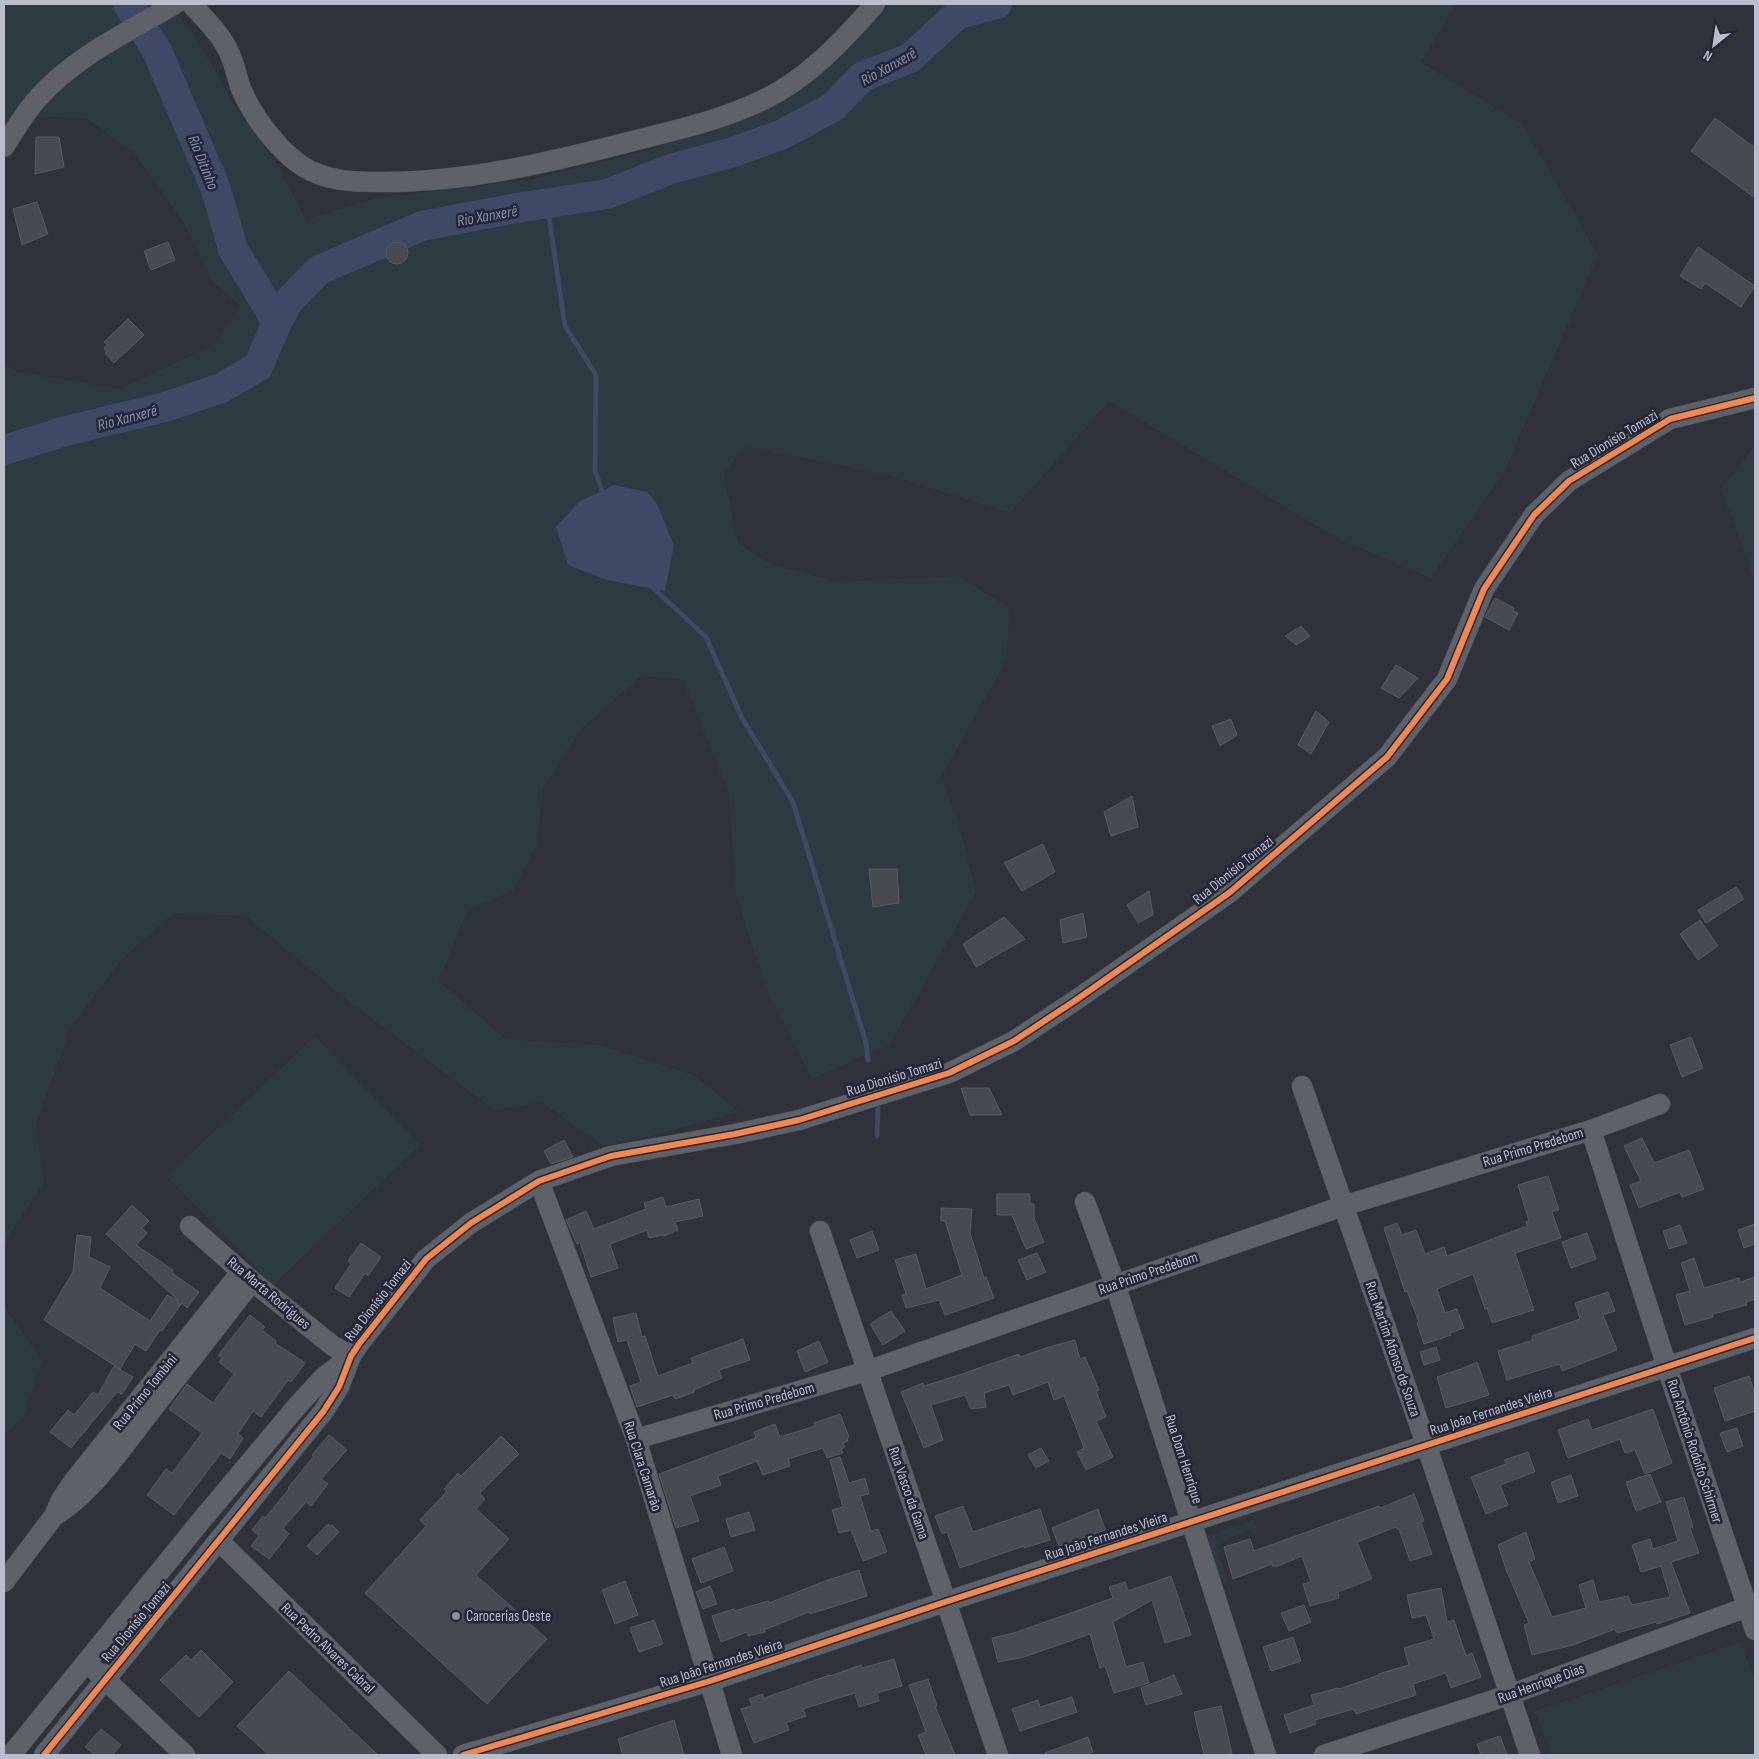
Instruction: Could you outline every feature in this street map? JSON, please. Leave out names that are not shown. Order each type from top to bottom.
[{"type":"street","points":[[191,4],[213,26],[229,52],[242,91],[258,122],[283,150],[310,171],[341,181],[375,182],[413,182],[478,175],[578,155],[733,114],[764,100],[807,73],[854,28],[875,4]]},
{"type":"street","points":[[4,147],[21,120],[39,97],[62,75],[105,44],[168,8]]},
{"type":"street","name":"Rua Dionísio Tomazi","points":[[15,1754],[86,1662],[298,1405],[324,1377],[351,1356],[426,1259],[471,1223],[538,1181],[611,1156],[734,1134],[799,1120],[949,1073],[1014,1041],[1053,1016],[1229,893],[1387,757],[1447,679],[1484,589],[1534,515],[1569,481],[1670,420],[1755,398]]},
{"type":"street","name":"Rua Martim Afonso de Souza","points":[[1302,1086],[1426,1444],[1530,1755]]},
{"type":"street","name":"Rua Primo Predebom","points":[[636,1439],[867,1371],[1343,1206],[1591,1130],[1660,1104]]},
{"type":"street","name":"Rua Antônio Rodolfo Schirmer","points":[[1591,1130],[1667,1367],[1751,1605],[1755,1630]]},
{"type":"street","name":"Rua Clara Camarão","points":[[538,1181],[636,1439],[732,1755]]},
{"type":"street","name":"Rua Dom Henrique","points":[[1086,1202],[1115,1284],[1266,1755]]},
{"type":"street","name":"Rua Marta Rodrigues","points":[[190,1226],[247,1276],[333,1346],[351,1356]]},
{"type":"street","name":"Rua Vasco da Gama","points":[[820,1231],[998,1755]]},
{"type":"street","name":"Rua Primo Tombini","points":[[4,1582],[54,1516],[61,1500],[73,1482],[247,1276]]},
{"type":"street","name":"Rua João Fernandes Vieira","points":[[462,1755],[710,1681],[1426,1444],[1755,1338]]},
{"type":"street","name":"Rua Dionísio Tomazi","points":[[44,1755],[323,1412],[339,1387],[351,1356]]},
{"type":"street","name":"Rua Pedro Alvares Cabral","points":[[219,1541],[437,1755]]},
{"type":"street","name":"Rua Henrique Dias","points":[[1324,1755],[1509,1695],[1751,1605]]},
{"type":"street","points":[[86,1662],[185,1755]]},
{"type":"shaded area","points":[[4,4],[171,4],[203,50],[237,109],[273,157],[306,220],[375,198],[528,180],[644,151],[743,120],[778,102],[870,22],[885,4],[1456,4],[1421,62],[1523,125],[1598,255],[1505,470],[1431,578],[1335,537],[1109,401],[1010,513],[893,476],[744,446],[724,475],[738,543],[770,564],[838,582],[958,576],[1010,608],[1006,661],[941,777],[958,820],[976,892],[890,1044],[812,1079],[765,988],[736,894],[729,795],[683,680],[641,676],[582,728],[543,788],[537,844],[513,891],[467,910],[439,981],[505,1039],[599,1045],[694,1075],[739,1112],[606,1148],[541,1102],[494,1110],[352,1004],[246,916],[174,913],[123,958],[71,1026],[36,1125],[44,1183],[8,1236],[4,1253],[4,363],[17,372],[120,389],[214,345],[240,306],[211,280],[184,223],[134,153],[86,118],[15,116],[4,135]]},
{"type":"shaded area","points":[[1755,445],[1755,582],[1721,489]]},
{"type":"shaded area","points":[[315,1036],[420,1145],[272,1286],[167,1176]]},
{"type":"shaded area","points":[[4,1306],[42,1361],[23,1417],[4,1435]]},
{"type":"shaded area","points":[[1255,1519],[1257,1535],[1250,1530],[1216,1544],[1228,1583],[1221,1585],[1205,1537]]},
{"type":"shaded area","points":[[1741,1642],[1755,1683],[1755,1755],[1551,1755],[1535,1711]]},
{"type":"water","points":[[614,485],[647,492],[656,502],[674,545],[665,591],[607,580],[568,565],[556,527],[580,501]]},
{"type":"building","points":[[1715,118],[1755,148],[1755,198],[1691,151]]},
{"type":"building","points":[[36,137],[59,137],[64,167],[35,174]]},
{"type":"building","points":[[37,202],[48,234],[22,245],[13,209]]},
{"type":"building","points":[[168,242],[175,260],[151,270],[144,251]]},
{"type":"building","points":[[397,242],[405,245],[408,253],[405,261],[397,264],[389,261],[386,253],[389,245]]},
{"type":"building","points":[[1698,247],[1755,286],[1741,307],[1705,283],[1701,289],[1680,276]]},
{"type":"building","points":[[128,319],[144,335],[114,363],[105,353],[107,352],[104,348],[107,345],[104,342]]},
{"type":"building","points":[[1495,598],[1514,608],[1513,611],[1518,613],[1509,630],[1485,617]]},
{"type":"building","points":[[1301,626],[1310,636],[1296,645],[1285,636]]},
{"type":"building","points":[[1396,665],[1418,678],[1399,698],[1381,688]]},
{"type":"building","points":[[1316,711],[1329,722],[1311,754],[1298,745]]},
{"type":"building","points":[[1231,719],[1237,735],[1220,746],[1212,726]]},
{"type":"building","points":[[1132,796],[1138,827],[1111,836],[1104,812]]},
{"type":"building","points":[[1043,844],[1055,872],[1022,891],[1004,863]]},
{"type":"building","points":[[869,869],[897,869],[899,903],[873,907]]},
{"type":"building","points":[[1736,887],[1744,899],[1706,923],[1698,910]]},
{"type":"building","points":[[1149,891],[1153,915],[1138,923],[1127,905]]},
{"type":"building","points":[[1083,913],[1087,937],[1063,943],[1060,920]]},
{"type":"building","points":[[1004,917],[1025,939],[976,967],[963,944]]},
{"type":"building","points":[[1700,920],[1718,946],[1698,960],[1680,934]]},
{"type":"building","points":[[1691,1037],[1703,1068],[1682,1077],[1670,1045]]},
{"type":"building","points":[[961,1088],[989,1088],[1002,1115],[970,1115]]},
{"type":"building","points":[[1642,1138],[1654,1163],[1689,1150],[1704,1189],[1682,1197],[1680,1192],[1639,1208],[1630,1185],[1641,1181],[1624,1146]]},
{"type":"building","points":[[564,1140],[573,1157],[551,1164],[544,1151]]},
{"type":"building","points":[[1548,1176],[1559,1210],[1552,1212],[1561,1238],[1515,1253],[1534,1310],[1492,1323],[1473,1274],[1437,1289],[1445,1313],[1457,1309],[1464,1328],[1450,1333],[1451,1335],[1424,1344],[1417,1323],[1419,1322],[1407,1291],[1405,1292],[1384,1228],[1397,1223],[1402,1235],[1416,1230],[1425,1254],[1444,1247],[1447,1256],[1527,1226],[1526,1222],[1529,1221],[1518,1185]]},
{"type":"building","points":[[997,1194],[1030,1194],[1030,1204],[1034,1204],[1034,1218],[1044,1242],[1026,1249],[1012,1215],[997,1215]]},
{"type":"building","points":[[663,1197],[666,1207],[699,1199],[703,1216],[675,1222],[678,1230],[664,1236],[649,1238],[647,1230],[610,1244],[618,1268],[591,1277],[580,1242],[577,1244],[566,1220],[586,1211],[594,1229],[646,1209],[644,1203]]},
{"type":"building","points":[[132,1205],[149,1221],[142,1228],[147,1233],[136,1245],[173,1270],[172,1273],[199,1292],[187,1308],[182,1303],[146,1351],[135,1344],[120,1369],[44,1320],[73,1272],[77,1235],[91,1237],[89,1257],[110,1267],[100,1288],[150,1321],[167,1295],[179,1301],[106,1234]]},
{"type":"building","points":[[941,1208],[972,1209],[970,1233],[984,1278],[986,1277],[994,1298],[945,1315],[939,1300],[906,1308],[902,1295],[906,1294],[895,1260],[916,1254],[926,1289],[962,1275],[945,1221],[941,1221]]},
{"type":"building","points":[[1755,1224],[1755,1244],[1744,1248],[1738,1230]]},
{"type":"building","points":[[1680,1225],[1687,1243],[1669,1249],[1663,1231]]},
{"type":"building","points":[[872,1231],[879,1250],[857,1258],[850,1240]]},
{"type":"building","points":[[1587,1233],[1596,1259],[1571,1268],[1562,1242]]},
{"type":"building","points":[[361,1243],[381,1257],[368,1276],[365,1273],[349,1297],[335,1288],[351,1264],[348,1261]]},
{"type":"building","points":[[1037,1253],[1046,1272],[1027,1280],[1018,1260]]},
{"type":"building","points":[[1694,1258],[1704,1288],[1739,1278],[1740,1282],[1755,1277],[1755,1299],[1746,1302],[1747,1305],[1713,1314],[1713,1317],[1685,1325],[1676,1295],[1690,1291],[1681,1263]]},
{"type":"building","points":[[1608,1292],[1615,1311],[1603,1315],[1617,1350],[1562,1371],[1560,1364],[1507,1380],[1498,1351],[1533,1340],[1532,1336],[1580,1319],[1575,1303]]},
{"type":"building","points":[[891,1311],[905,1331],[883,1345],[870,1324]]},
{"type":"building","points":[[636,1313],[642,1337],[645,1336],[658,1376],[693,1363],[691,1358],[743,1339],[750,1360],[719,1370],[722,1378],[694,1390],[695,1392],[675,1399],[673,1395],[637,1407],[630,1386],[641,1382],[627,1340],[618,1342],[613,1318]]},
{"type":"building","points":[[250,1315],[265,1327],[262,1330],[276,1341],[275,1343],[305,1363],[291,1382],[288,1380],[261,1417],[253,1411],[238,1434],[243,1438],[230,1459],[221,1453],[174,1515],[147,1495],[166,1469],[172,1473],[202,1433],[169,1409],[187,1384],[213,1403],[234,1374],[219,1362],[222,1358],[218,1355]]},
{"type":"building","points":[[1075,1340],[1080,1359],[1085,1357],[1099,1390],[1096,1391],[1106,1417],[1096,1421],[1113,1457],[1086,1470],[1077,1452],[1084,1448],[1064,1396],[1054,1400],[1048,1382],[1013,1395],[1009,1385],[984,1393],[986,1407],[971,1409],[965,1395],[931,1405],[943,1440],[924,1448],[901,1392],[923,1383],[924,1386],[1019,1354],[1020,1357]]},
{"type":"building","points":[[819,1341],[828,1362],[805,1372],[797,1351]]},
{"type":"building","points":[[1436,1347],[1440,1360],[1424,1365],[1420,1352]]},
{"type":"building","points":[[1477,1362],[1489,1395],[1446,1408],[1437,1377]]},
{"type":"building","points":[[114,1366],[133,1377],[122,1394],[117,1392],[71,1448],[50,1432],[68,1410],[74,1415],[93,1392],[98,1395]]},
{"type":"building","points":[[1749,1376],[1755,1394],[1755,1411],[1725,1421],[1714,1388]]},
{"type":"building","points":[[1653,1409],[1672,1463],[1645,1474],[1635,1450],[1625,1453],[1620,1439],[1568,1458],[1558,1430],[1588,1419],[1592,1430]]},
{"type":"building","points":[[840,1414],[849,1437],[847,1438],[848,1441],[843,1443],[845,1447],[841,1449],[843,1453],[827,1458],[823,1448],[788,1459],[790,1466],[763,1475],[757,1461],[718,1476],[721,1485],[690,1496],[699,1521],[676,1528],[659,1474],[756,1438],[754,1432],[775,1424],[780,1437],[815,1426],[814,1423]]},
{"type":"building","points":[[1737,1428],[1743,1446],[1727,1452],[1720,1433]]},
{"type":"building","points":[[329,1435],[347,1450],[321,1479],[328,1484],[311,1506],[306,1502],[283,1528],[289,1534],[269,1559],[251,1546],[259,1536],[252,1530],[263,1516],[265,1518],[289,1489],[314,1456],[312,1455]]},
{"type":"building","name":"Carocerias Oeste","points":[[501,1436],[519,1454],[480,1493],[485,1499],[476,1509],[509,1539],[476,1575],[547,1639],[487,1704],[365,1593],[426,1526],[420,1520],[447,1491],[444,1489],[458,1473],[461,1476]]},
{"type":"building","points":[[1041,1448],[1049,1461],[1036,1468],[1028,1455]]},
{"type":"building","points":[[1528,1452],[1535,1472],[1500,1485],[1508,1505],[1486,1514],[1471,1477],[1506,1464],[1504,1460]]},
{"type":"building","points":[[840,1457],[849,1483],[865,1478],[869,1494],[860,1496],[871,1531],[878,1529],[887,1552],[863,1561],[851,1530],[839,1533],[832,1510],[843,1507],[830,1460]]},
{"type":"building","points":[[1650,1474],[1661,1502],[1636,1511],[1626,1482]]},
{"type":"building","points":[[1571,1475],[1578,1496],[1558,1503],[1551,1482]]},
{"type":"building","points":[[1414,1494],[1424,1521],[1421,1522],[1432,1554],[1410,1561],[1399,1529],[1396,1527],[1357,1542],[1372,1579],[1338,1592],[1339,1598],[1310,1606],[1303,1584],[1311,1582],[1302,1556],[1278,1566],[1272,1566],[1272,1564],[1233,1579],[1224,1547],[1250,1539],[1254,1551],[1379,1506],[1380,1508]]},
{"type":"building","points":[[1684,1497],[1693,1527],[1690,1528],[1699,1553],[1671,1562],[1690,1613],[1657,1624],[1656,1622],[1617,1633],[1615,1629],[1573,1645],[1532,1655],[1524,1625],[1529,1623],[1507,1572],[1498,1545],[1526,1532],[1535,1559],[1529,1562],[1552,1617],[1586,1608],[1579,1585],[1593,1580],[1599,1602],[1628,1596],[1632,1605],[1670,1597],[1661,1566],[1641,1572],[1632,1545],[1650,1539],[1653,1549],[1678,1541],[1666,1502]]},
{"type":"building","points":[[963,1506],[973,1532],[1040,1509],[1050,1540],[1024,1548],[1024,1546],[960,1568],[947,1532],[942,1534],[935,1516]]},
{"type":"building","points":[[1098,1509],[1105,1530],[1059,1546],[1052,1528]]},
{"type":"building","points":[[749,1512],[755,1530],[731,1537],[726,1519]]},
{"type":"building","points":[[327,1525],[332,1525],[339,1532],[317,1555],[307,1546]]},
{"type":"building","points":[[724,1547],[733,1571],[701,1583],[692,1559]]},
{"type":"building","points":[[859,1570],[867,1596],[810,1614],[809,1612],[764,1630],[765,1632],[748,1636],[747,1632],[721,1642],[712,1616],[768,1601],[769,1603]]},
{"type":"building","points":[[1171,1576],[1191,1635],[1165,1643],[1152,1600],[1113,1622],[1126,1667],[1143,1662],[1149,1683],[1114,1693],[1105,1666],[1100,1668],[1090,1634],[1024,1657],[998,1662],[992,1638],[1014,1633],[1113,1598],[1109,1587],[1125,1582],[1128,1591]]},
{"type":"building","points":[[625,1581],[638,1615],[615,1624],[602,1590]]},
{"type":"building","points":[[710,1586],[717,1604],[703,1609],[696,1592]]},
{"type":"building","points":[[1441,1588],[1447,1622],[1454,1620],[1466,1656],[1472,1653],[1481,1677],[1451,1688],[1446,1673],[1413,1684],[1416,1695],[1356,1714],[1354,1709],[1315,1720],[1316,1724],[1290,1733],[1284,1715],[1314,1705],[1311,1695],[1339,1689],[1378,1674],[1409,1665],[1404,1648],[1434,1639],[1426,1615],[1412,1618],[1407,1595]]},
{"type":"building","points":[[1304,1605],[1311,1622],[1289,1631],[1281,1613]]},
{"type":"building","points":[[654,1620],[663,1644],[639,1652],[630,1628]]},
{"type":"building","points":[[1293,1637],[1301,1661],[1271,1671],[1263,1647]]},
{"type":"building","points":[[201,1650],[233,1682],[199,1717],[160,1680],[186,1655],[191,1660]]},
{"type":"building","points":[[894,1659],[902,1686],[877,1693],[879,1701],[859,1707],[855,1693],[803,1709],[806,1716],[786,1723],[789,1730],[754,1743],[741,1709],[752,1706],[749,1699],[762,1694],[764,1698],[861,1665],[862,1668]]},
{"type":"building","points":[[289,1671],[378,1755],[269,1755],[237,1726]]},
{"type":"building","points":[[1174,1675],[1182,1694],[1146,1705],[1141,1688]]},
{"type":"building","points":[[928,1679],[937,1706],[935,1706],[955,1755],[926,1755],[918,1735],[926,1732],[909,1685]]},
{"type":"building","points":[[1072,1697],[1077,1712],[1020,1731],[1012,1709],[1038,1700],[1040,1707]]},
{"type":"building","points":[[1221,1706],[1232,1753],[1204,1755],[1194,1712]]},
{"type":"building","points":[[674,1720],[684,1755],[623,1755],[618,1739]]},
{"type":"building","points":[[101,1729],[121,1745],[112,1755],[95,1755],[85,1747]]},
{"type":"building","points":[[1500,1736],[1507,1755],[1481,1755],[1477,1744]]},
{"type":"building","points":[[1088,1737],[1093,1752],[1084,1755],[1045,1755],[1045,1753]]},
{"type":"waterway","name":"Rio Ditinho","points":[[128,4],[157,51],[216,189],[233,249],[277,322]]},
{"type":"waterway","name":"Rio Xanxerê","points":[[4,450],[66,431],[165,407],[221,388],[258,367],[277,322],[288,302],[319,270],[422,226],[517,208],[607,194],[671,169],[733,152],[781,135],[833,107],[862,77],[910,58],[958,14],[997,4]]},
{"type":"waterway","points":[[547,203],[565,326],[596,375],[595,471],[604,496]]},
{"type":"waterway","points":[[650,585],[706,637],[742,718],[793,802],[866,1043],[868,1060]]},
{"type":"waterway","points":[[877,1136],[878,1108]]},
{"type":"cycle path","points":[[44,1755],[323,1412],[339,1387],[351,1356],[359,1344],[426,1259],[471,1223],[539,1181],[611,1156],[735,1134],[799,1120],[949,1073],[1014,1041],[1229,893],[1387,757],[1447,679],[1484,589],[1534,515],[1569,481],[1670,419],[1755,398]]},
{"type":"cycle path","points":[[463,1755],[710,1681],[945,1602],[1755,1338]]},
{"type":"place","name":"Carocerias Oeste","points":[[456,1616]]}]
